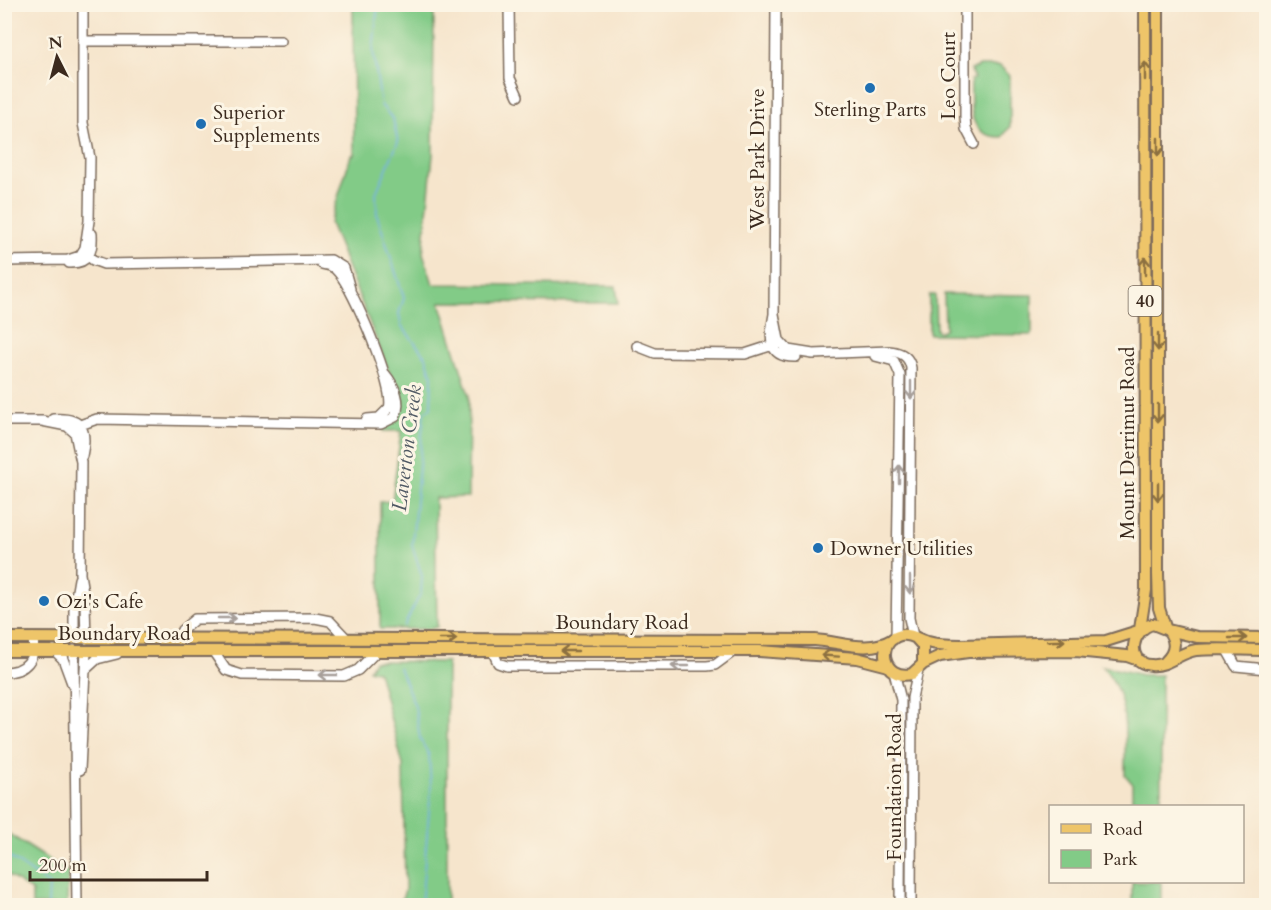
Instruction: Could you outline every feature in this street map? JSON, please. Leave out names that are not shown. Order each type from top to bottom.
[{"type":"main road","name":"Mount Derrimut Road","points":[[1139,630],[1146,590],[1145,4]]},
{"type":"main road","name":"Mount Derrimut Road","points":[[1158,4],[1158,590],[1159,608],[1167,629]]},
{"type":"main road","points":[[1266,638],[1197,637],[1153,624],[1106,640],[961,645],[938,644],[914,637],[894,638],[886,649],[891,669],[906,675],[950,654],[1065,651],[1105,653],[1154,666],[1197,650],[1266,650]]},
{"type":"main road","name":"40","points":[[1166,661],[1171,656],[1174,643],[1167,629]]},
{"type":"main road","name":"40","points":[[1139,630],[1133,643],[1134,650],[1141,661]]},
{"type":"main road","points":[[914,637],[925,652],[920,667]]},
{"type":"main road","name":"Boundary Road","points":[[4,639],[815,640],[875,647],[894,638]]},
{"type":"main road","points":[[74,639],[80,651]]},
{"type":"main road","points":[[80,651],[86,639]]},
{"type":"main road","points":[[178,639],[193,651]]},
{"type":"main road","points":[[492,639],[493,652]]},
{"type":"main road","name":"Boundary Road","points":[[4,651],[734,651],[857,658],[891,669]]},
{"type":"street","points":[[83,4],[82,123],[90,159],[88,253]]},
{"type":"street","points":[[510,4],[510,78],[518,96]]},
{"type":"street","name":"West Park Drive","points":[[776,4],[774,314],[776,347]]},
{"type":"street","name":"Leo Court","points":[[965,4],[965,116],[967,132],[974,144]]},
{"type":"street","points":[[83,41],[280,41]]},
{"type":"street","points":[[4,261],[57,262],[88,253],[118,262],[321,259],[336,262],[344,268],[350,289],[385,375],[397,398],[395,417],[375,425],[344,422],[135,422],[97,419],[80,430]]},
{"type":"street","points":[[638,346],[655,353],[745,354],[776,347],[780,356],[792,357],[889,351],[904,355],[911,368],[909,618],[914,637]]},
{"type":"street","points":[[862,354],[894,361],[904,355]]},
{"type":"street","points":[[894,361],[900,375],[894,638]]},
{"type":"street","points":[[4,422],[66,418],[80,430],[80,574],[74,608],[74,639]]},
{"type":"street","points":[[899,497],[910,497]]},
{"type":"street","points":[[80,574],[86,610],[86,639]]},
{"type":"street","name":"Boundary Road","points":[[178,639],[182,630],[195,619],[315,618],[330,621],[347,639]]},
{"type":"street","name":"Boundary Road","points":[[4,672],[16,672],[25,667],[35,651],[33,639]]},
{"type":"street","points":[[54,650],[63,659],[75,694]]},
{"type":"street","points":[[1227,650],[1236,666],[1266,669]]},
{"type":"street","points":[[78,787],[83,750],[84,671],[80,651]]},
{"type":"street","points":[[77,906],[78,787],[75,694],[80,651]]},
{"type":"street","points":[[84,671],[97,659],[128,651]]},
{"type":"street","name":"Boundary Road","points":[[213,651],[226,670],[242,675],[344,676],[358,670],[377,651]]},
{"type":"street","name":"Foundation Road","points":[[900,906],[907,746],[913,685],[920,667]]},
{"type":"street","name":"Foundation Road","points":[[891,669],[901,700],[907,746],[911,906]]},
{"type":"green space","points":[[353,5],[434,5],[433,155],[423,253],[433,284],[616,286],[618,303],[440,302],[469,395],[468,497],[435,498],[437,627],[429,629],[380,629],[380,502],[392,501],[401,431],[383,431],[383,427],[390,424],[400,399],[330,223],[351,155],[354,155]]},
{"type":"green space","points":[[979,66],[1000,66],[1010,76],[1010,127],[1002,137],[990,136],[982,132],[976,126],[973,118],[971,80],[974,79],[971,70]]},
{"type":"green space","points":[[944,294],[1032,295],[1032,335],[929,334],[929,295],[935,295],[936,330],[939,332],[945,329]]},
{"type":"green space","points":[[374,661],[447,662],[447,905],[400,905],[405,890],[403,765],[378,671],[369,670]]},
{"type":"green space","points":[[1102,666],[1143,675],[1161,675],[1161,805],[1132,805],[1132,783],[1125,775],[1125,731],[1122,703],[1111,678]]},
{"type":"green space","points":[[4,831],[68,872],[67,905],[32,905],[32,891],[5,873]]},
{"type":"green space","points":[[1132,883],[1161,883],[1161,905],[1132,905]]},
{"type":"waterway","name":"Laverton Creek","points":[[378,4],[373,50],[381,105],[393,119],[398,142],[376,193],[377,215],[404,298],[399,313],[401,325],[426,357],[432,376],[431,408],[424,412],[412,545],[422,576],[421,593],[404,626]]},
{"type":"waterway","name":"Laverton Creek","points":[[399,668],[415,706],[420,739],[429,755],[431,788],[421,906]]},
{"type":"waterway","points":[[4,853],[49,885],[48,906]]},
{"type":"place","name":"Sterling Parts","points":[[870,88]]},
{"type":"place","name":"Superior Supplements","points":[[201,124]]},
{"type":"place","name":"Downer Utilities","points":[[818,548]]},
{"type":"place","name":"Ozi's Cafe","points":[[44,601]]}]
